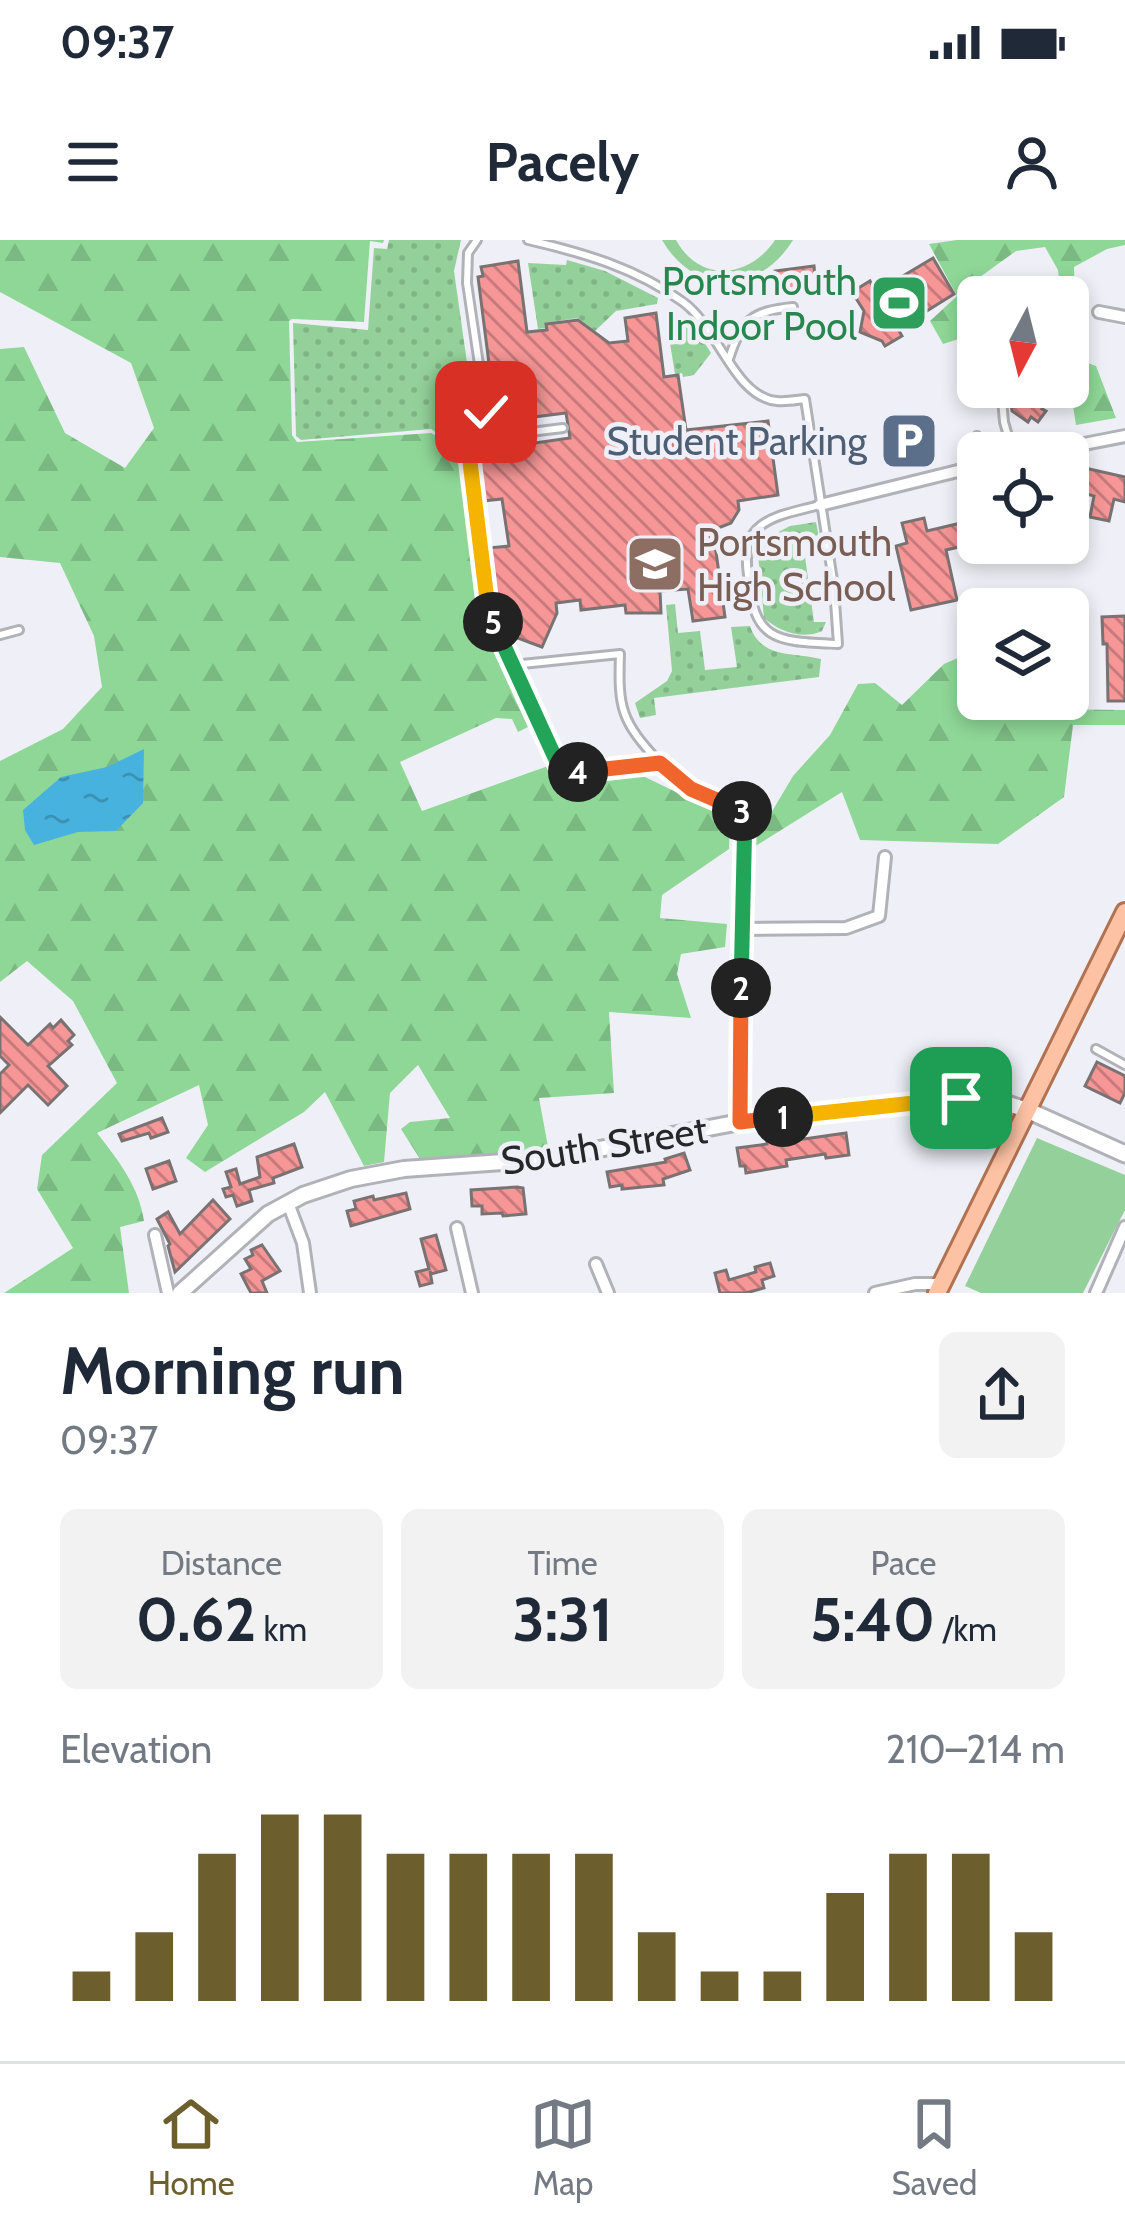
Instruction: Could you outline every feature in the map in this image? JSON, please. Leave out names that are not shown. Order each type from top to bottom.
[{"type":"main road","points":[[939,1289],[1125,912]]},
{"type":"main road","name":"South Street","points":[[1027,1110],[1125,1154]]},
{"type":"street","points":[[1099,313],[1125,317]]},
{"type":"street","points":[[1089,443],[1125,436]]},
{"type":"street","points":[[820,505],[957,471]]},
{"type":"street","points":[[740,1122],[742,850]]},
{"type":"street","points":[[743,929],[846,928],[879,916],[885,857]]},
{"type":"street","name":"South Street","points":[[180,1293],[256,1223],[288,1203],[378,1173],[547,1160],[740,1122],[975,1097],[1027,1110]]},
{"type":"street","points":[[288,1203],[303,1243],[310,1293]]},
{"type":"street","points":[[1096,1293],[1125,1227]]},
{"type":"street","points":[[457,1228],[472,1293]]},
{"type":"street","points":[[155,1235],[168,1293]]},
{"type":"street","points":[[596,1264],[608,1293]]},
{"type":"street","points":[[875,1293],[915,1284],[939,1289]]},
{"type":"lane","points":[[478,240],[468,254],[467,283],[486,412],[469,454],[488,608],[558,764],[578,772],[660,763]]},
{"type":"lane","points":[[528,240],[600,258],[664,290],[700,318],[744,385],[776,401],[805,399],[834,587],[838,644],[801,642],[768,633],[754,614],[748,580],[748,546],[758,528],[784,514],[820,505]]},
{"type":"lane","points":[[728,359],[734,340],[753,316],[793,307]]},
{"type":"lane","points":[[474,439],[563,428]]},
{"type":"lane","points":[[0,635],[19,630]]},
{"type":"lane","points":[[512,665],[620,654],[620,701],[638,740],[691,789],[745,812],[742,850]]},
{"type":"lane","points":[[1096,1049],[1125,1065]]},
{"type":"green space","points":[[0,240],[384,240],[370,241],[364,322],[289,321],[292,435],[297,442],[455,435],[462,455],[481,620],[530,726],[518,732],[512,719],[496,718],[400,762],[422,811],[551,765],[568,781],[641,775],[723,815],[730,824],[729,849],[662,895],[660,918],[727,924],[725,947],[681,954],[677,974],[691,1018],[609,1012],[614,1093],[539,1098],[549,1152],[420,1159],[401,1129],[410,1122],[450,1118],[418,1065],[390,1093],[384,1162],[364,1166],[325,1092],[304,1112],[205,1172],[186,1158],[208,1125],[199,1085],[97,1133],[132,1185],[144,1221],[120,1227],[129,1293],[4,1293],[73,1248],[37,1189],[42,1155],[117,1083],[73,1001],[27,961],[0,982],[0,761],[63,729],[102,687],[94,636],[60,563],[0,557],[0,349],[24,347],[65,433],[125,468],[154,428],[131,363],[0,292]]},
{"type":"green space","points":[[389,240],[461,240],[454,271],[473,405],[463,430],[441,435],[431,429],[301,440],[296,436],[293,323],[368,330],[374,248],[387,249]]},
{"type":"green space","points":[[662,240],[676,240],[698,264],[725,271],[752,262],[775,240],[793,240],[763,271],[727,282],[692,272]]},
{"type":"green space","points":[[1125,240],[1125,245],[1074,267],[1074,276],[1059,276],[1045,247],[1016,251],[981,276],[957,276],[957,296],[929,244]]},
{"type":"green space","points":[[567,260],[605,271],[658,298],[657,304],[616,311],[595,331],[578,318],[545,323],[545,328],[538,329],[528,263],[566,265]]},
{"type":"green space","points":[[957,296],[957,340],[943,344],[930,321]]},
{"type":"green space","points":[[692,323],[711,353],[694,375],[683,377],[675,374],[667,325]]},
{"type":"green space","points":[[1089,364],[1096,366],[1116,418],[1076,425],[1073,408],[1089,408]]},
{"type":"green space","points":[[816,522],[819,538],[803,542],[814,622],[826,622],[822,631],[799,635],[764,618],[757,543],[790,526]]},
{"type":"green space","points":[[675,604],[678,633],[700,631],[705,670],[737,667],[731,627],[750,626],[770,649],[821,659],[819,677],[654,698],[656,715],[640,718],[635,703],[667,681],[672,671],[666,605]]},
{"type":"green space","points":[[957,658],[957,720],[1089,720],[1089,710],[1125,710],[1125,725],[1073,725],[1064,797],[998,844],[860,840],[842,792],[749,850],[793,776],[830,735],[858,684],[875,683],[902,705],[944,664]]},
{"type":"green space","points":[[1037,1138],[1125,1175],[1125,1210],[1083,1293],[981,1293],[965,1286]]},
{"type":"water","points":[[144,749],[143,803],[116,831],[78,832],[34,845],[25,830],[23,810],[61,777],[107,767]]},
{"type":"building","name":"Portsmouth Indoor Pool","points":[[933,258],[954,294],[898,329],[902,336],[885,346],[860,332],[864,311],[852,292],[870,281],[881,289]]},
{"type":"building","points":[[518,261],[527,332],[578,320],[609,343],[628,341],[625,318],[656,313],[664,377],[678,375],[686,430],[768,421],[778,495],[738,501],[739,510],[731,523],[713,530],[725,617],[693,621],[688,589],[660,591],[661,613],[626,613],[625,605],[581,610],[580,600],[556,603],[557,613],[542,647],[507,634],[502,600],[494,601],[488,548],[509,546],[502,499],[482,501],[478,451],[570,438],[566,413],[502,421],[501,410],[495,411],[478,277],[483,276],[481,267]]},
{"type":"building","points":[[814,266],[816,288],[778,293],[775,271]]},
{"type":"building","points":[[1012,411],[1046,411],[1038,422],[1031,417],[1028,422]]},
{"type":"building","points":[[1089,469],[1125,477],[1125,502],[1114,499],[1109,521],[1090,517],[1094,496],[1089,495]]},
{"type":"building","points":[[924,518],[927,531],[957,524],[957,547],[946,550],[957,600],[911,610],[896,546],[907,543],[902,523]]},
{"type":"building","points":[[1125,616],[1125,701],[1108,701],[1102,617]]},
{"type":"building","points":[[0,1017],[28,1045],[61,1020],[74,1035],[68,1041],[72,1045],[48,1066],[67,1086],[48,1105],[28,1085],[0,1113],[0,1074],[9,1065],[0,1056]]},
{"type":"building","points":[[1097,1062],[1125,1076],[1120,1103],[1085,1086]]},
{"type":"building","points":[[162,1118],[168,1132],[122,1141],[119,1134]]},
{"type":"building","points":[[846,1133],[849,1155],[786,1160],[787,1166],[746,1173],[745,1166],[740,1166],[737,1148],[783,1138],[783,1142]]},
{"type":"building","points":[[294,1144],[302,1167],[249,1190],[252,1201],[237,1206],[233,1195],[226,1197],[223,1189],[231,1187],[226,1172],[236,1169],[240,1184],[260,1177],[257,1157]]},
{"type":"building","points":[[684,1153],[690,1170],[663,1179],[664,1185],[610,1187],[607,1172],[666,1162]]},
{"type":"building","points":[[169,1161],[176,1181],[153,1189],[146,1169]]},
{"type":"building","points":[[523,1188],[526,1214],[482,1214],[482,1206],[472,1206],[471,1190]]},
{"type":"building","points":[[406,1193],[410,1209],[351,1226],[347,1211],[356,1209],[354,1201]]},
{"type":"building","points":[[213,1200],[230,1219],[175,1272],[170,1244],[157,1219],[168,1212],[180,1234]]},
{"type":"building","points":[[436,1235],[446,1270],[430,1271],[432,1283],[420,1286],[416,1272],[429,1269],[421,1239]]},
{"type":"building","points":[[262,1245],[280,1271],[262,1281],[267,1293],[251,1293],[241,1274],[251,1269],[245,1259],[253,1255],[251,1250]]},
{"type":"building","points":[[770,1263],[774,1276],[762,1280],[764,1288],[720,1293],[715,1273],[726,1270],[729,1280]]},
{"type":"place","name":"Portsmouth Indoor Pool","points":[[899,303]]},
{"type":"place","name":"Student Parking","points":[[909,441]]},
{"type":"place","name":"Portsmouth High School","points":[[655,564]]},
{"type":"route","points":[[486,412],[469,454],[488,608],[558,764],[578,772],[660,763],[691,789],[745,812],[740,1122],[961,1098]]}]
